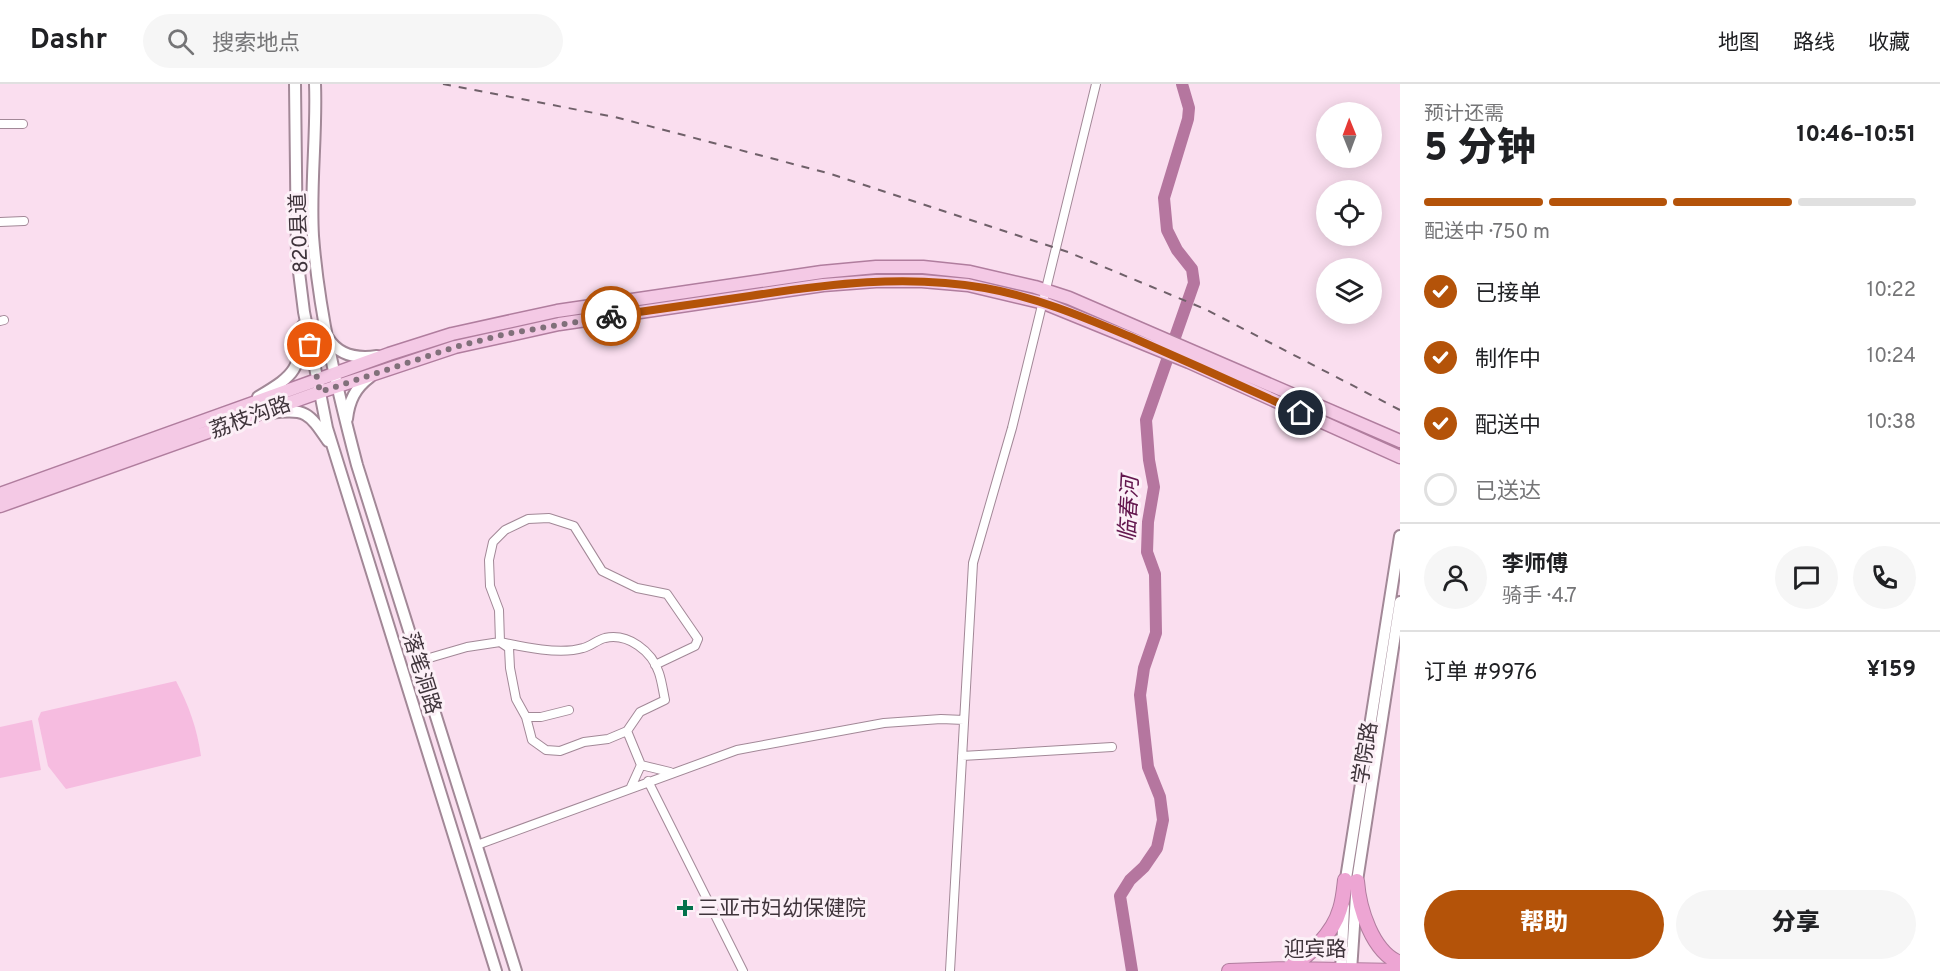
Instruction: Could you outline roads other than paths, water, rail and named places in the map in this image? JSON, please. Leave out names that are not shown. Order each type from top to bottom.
[{"type":"highway","points":[[1351,880],[1372,937],[1393,960],[1400,963]]},
{"type":"highway","points":[[1287,969],[1302,960],[1329,931],[1351,880]]},
{"type":"highway","name":"迎宾路","points":[[1229,971],[1287,969],[1400,971]]},
{"type":"main road","name":"820县道","points":[[295,84],[297,256],[304,312],[318,386]]},
{"type":"main road","name":"820县道","points":[[315,84],[313,233],[325,333],[335,380]]},
{"type":"main road","name":"荔枝沟路","points":[[0,494],[335,380],[389,354],[452,334],[503,321],[640,298],[822,272],[876,267],[923,267],[970,272],[1045,296],[1400,441]]},
{"type":"main road","name":"荔枝沟路","points":[[335,380],[379,372],[455,347],[516,332],[823,285],[876,281],[922,281],[1045,296]]},
{"type":"main road","points":[[250,410],[293,373],[300,357],[304,312]]},
{"type":"main road","points":[[325,333],[335,349],[348,356],[367,358],[389,354]]},
{"type":"main road","name":"荔枝沟路","points":[[1191,357],[1400,457]]},
{"type":"main road","points":[[350,437],[347,418],[350,401],[362,383],[379,372]]},
{"type":"main road","name":"落笔洞路","points":[[335,380],[366,492],[516,971]]},
{"type":"main road","name":"落笔洞路","points":[[318,386],[327,428],[496,971]]},
{"type":"main road","points":[[250,410],[296,410],[309,416],[335,453]]},
{"type":"main road","name":"荔枝沟路","points":[[0,506],[250,410]]},
{"type":"main road","points":[[341,471],[342,465],[347,465],[366,492]]},
{"type":"main road","name":"学院路","points":[[1346,970],[1351,880],[1400,536]]},
{"type":"main road","name":"学院路","points":[[1351,880],[1400,602]]},
{"type":"street","points":[[950,971],[973,563],[1012,428],[1096,84]]},
{"type":"street","points":[[0,124],[23,124]]},
{"type":"street","points":[[0,222],[24,221]]},
{"type":"street","points":[[500,642],[499,610],[490,586],[489,560],[493,542],[505,530],[528,519],[549,518],[574,526],[602,571],[637,588],[667,594],[698,639],[695,646],[655,665]]},
{"type":"street","points":[[419,661],[467,647],[500,642],[551,650],[583,648],[604,638],[620,637],[634,642],[652,659],[665,700],[640,712],[627,732],[608,739],[584,742],[560,751],[546,750],[532,740],[526,717],[516,699],[509,648],[500,642]]},
{"type":"street","points":[[526,717],[541,717],[569,710]]},
{"type":"street","points":[[477,845],[737,750],[884,723],[941,719],[964,720]]},
{"type":"street","points":[[627,732],[641,765],[632,787]]},
{"type":"street","points":[[962,756],[1112,747]]},
{"type":"street","points":[[641,765],[672,772]]},
{"type":"street","points":[[648,781],[743,971]]},
{"type":"waterway","name":"临春河","points":[[1132,971],[1120,896],[1130,880],[1144,867],[1157,848],[1163,820],[1160,797],[1148,767],[1140,695],[1144,668],[1156,633],[1155,574],[1147,552],[1148,522],[1154,487],[1146,420],[1194,283],[1192,269],[1177,250],[1167,230],[1164,198],[1188,119],[1189,108],[1182,84]]},
{"type":"railway","points":[[443,84],[615,117],[831,174],[1068,252],[1205,309],[1400,410]]},
{"type":"place","name":"三亚市妇幼保健院","points":[[685,908]]}]
